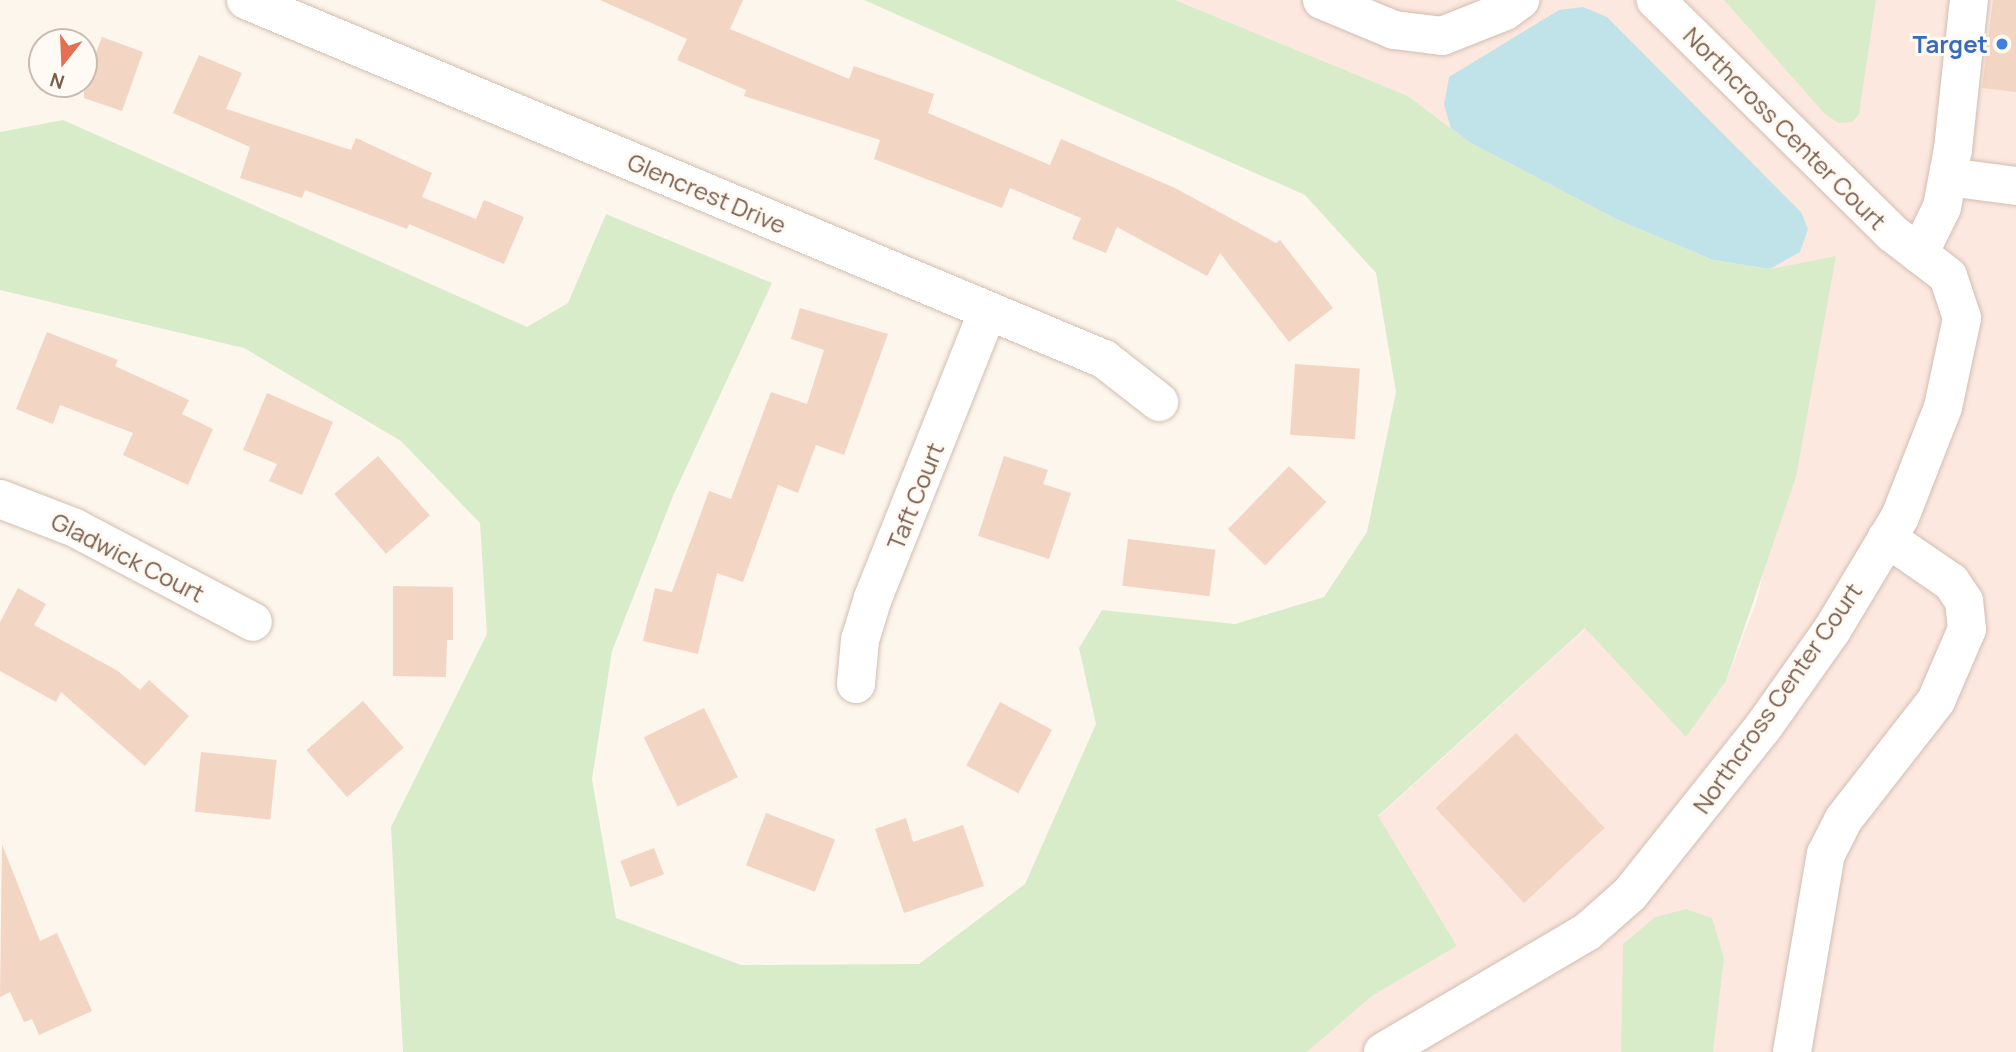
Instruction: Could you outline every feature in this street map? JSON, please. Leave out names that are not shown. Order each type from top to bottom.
[{"type":"street","name":"Glencrest Drive","points":[[246,0],[1104,359],[1159,402]]},
{"type":"street","points":[[1332,2],[1394,30],[1441,36],[1505,11],[1520,0]]},
{"type":"street","name":"Northcross Center Court","points":[[1384,1052],[1587,932],[1630,894],[1764,726],[1832,630],[1900,517],[1943,407],[1962,318],[1948,276],[1892,233],[1656,0]]},
{"type":"street","points":[[1920,254],[1942,206],[1948,177],[1969,0]]},
{"type":"street","points":[[1948,177],[2016,186]]},
{"type":"street","name":"Taft Court","points":[[856,684],[860,640],[873,598],[988,311]]},
{"type":"street","name":"Gladwick Court","points":[[0,499],[75,528],[253,622]]},
{"type":"street","points":[[1792,1052],[1826,854],[1843,820],[1936,701],[1967,629],[1964,601],[1951,582],[1887,538]]},
{"type":"shaded area","points":[[1175,0],[2016,0],[2016,1052],[1307,1052],[1372,996],[1457,946],[1378,817],[1586,628],[1686,736],[1726,681],[1757,600],[1835,257],[1770,269],[1618,220],[1469,142],[1408,96]]},
{"type":"green space","points":[[864,0],[1175,0],[1408,96],[1469,142],[1618,220],[1713,260],[1770,269],[1836,256],[1796,477],[1726,681],[1686,737],[1585,628],[1378,816],[1457,946],[1372,996],[1307,1052],[403,1052],[391,827],[487,634],[480,523],[401,441],[244,348],[0,290],[0,132],[63,120],[527,327],[568,303],[606,214],[772,283],[673,496],[612,651],[592,779],[616,918],[741,965],[919,964],[1025,884],[1096,724],[1079,648],[1102,610],[1235,624],[1324,597],[1367,532],[1396,392],[1376,273],[1305,195]]},
{"type":"green space","points":[[1724,0],[1876,0],[1859,114],[1852,122],[1838,123],[1824,113]]},
{"type":"green space","points":[[1686,909],[1712,918],[1724,958],[1713,1052],[1621,1052],[1623,944],[1655,917]]},
{"type":"water","points":[[1583,7],[1607,17],[1801,212],[1808,229],[1800,252],[1770,269],[1713,260],[1618,220],[1469,142],[1451,128],[1444,105],[1449,77],[1559,10]]},
{"type":"building","points":[[600,0],[743,0],[730,29],[849,79],[854,66],[934,94],[928,113],[1050,165],[1061,139],[1175,188],[1276,243],[1280,240],[1333,308],[1289,342],[1220,253],[1207,276],[1117,227],[1106,253],[1072,239],[1081,218],[1010,188],[1002,208],[874,159],[880,140],[744,96],[746,90],[677,60],[687,39]]},
{"type":"building","name":"Target","points":[[1993,0],[2016,0],[2016,92],[1982,88]]},
{"type":"building","points":[[102,37],[143,52],[122,111],[84,98],[98,98],[98,48]]},
{"type":"building","points":[[199,55],[242,73],[226,109],[351,150],[356,138],[432,173],[422,197],[476,219],[484,200],[524,217],[504,264],[409,224],[407,229],[305,190],[302,198],[240,178],[250,147],[173,113]]},
{"type":"building","points":[[800,308],[888,334],[844,455],[816,445],[798,493],[778,485],[743,582],[717,573],[698,654],[643,641],[655,588],[672,592],[709,491],[731,499],[771,392],[807,404],[824,350],[791,339]]},
{"type":"building","points":[[47,332],[118,360],[115,366],[189,400],[182,414],[213,429],[188,485],[123,455],[133,433],[60,405],[53,424],[16,409]]},
{"type":"building","points":[[1295,364],[1360,369],[1355,439],[1290,435]]},
{"type":"building","points":[[267,393],[333,422],[302,495],[269,481],[277,464],[243,450]]},
{"type":"building","points":[[378,456],[430,516],[386,554],[334,494]]},
{"type":"building","points":[[1004,456],[1048,470],[1043,484],[1071,493],[1049,559],[978,536]]},
{"type":"building","points":[[1289,466],[1326,502],[1265,565],[1228,529]]},
{"type":"building","points":[[1128,539],[1215,550],[1210,596],[1122,586]]},
{"type":"building","points":[[393,586],[453,587],[453,640],[447,640],[446,677],[393,676]]},
{"type":"building","points":[[18,588],[46,604],[34,625],[118,671],[140,690],[149,680],[189,716],[145,766],[61,692],[56,702],[0,671],[0,622]]},
{"type":"building","points":[[363,701],[404,748],[347,797],[306,750]]},
{"type":"building","points":[[1000,702],[1052,730],[1018,793],[966,766]]},
{"type":"building","points":[[704,708],[738,777],[678,807],[644,737]]},
{"type":"building","points":[[1516,733],[1605,828],[1524,903],[1436,808]]},
{"type":"building","points":[[201,752],[277,760],[270,820],[195,812]]},
{"type":"building","points":[[766,813],[835,840],[815,892],[746,865]]},
{"type":"building","points":[[906,818],[913,842],[963,825],[984,886],[904,913],[875,829]]},
{"type":"building","points":[[2,844],[40,941],[57,933],[92,1011],[39,1035],[32,1019],[24,1022],[10,992],[0,997]]},
{"type":"building","points":[[654,848],[664,874],[630,887],[620,861]]},
{"type":"place","name":"Target","points":[[2002,44]]}]
